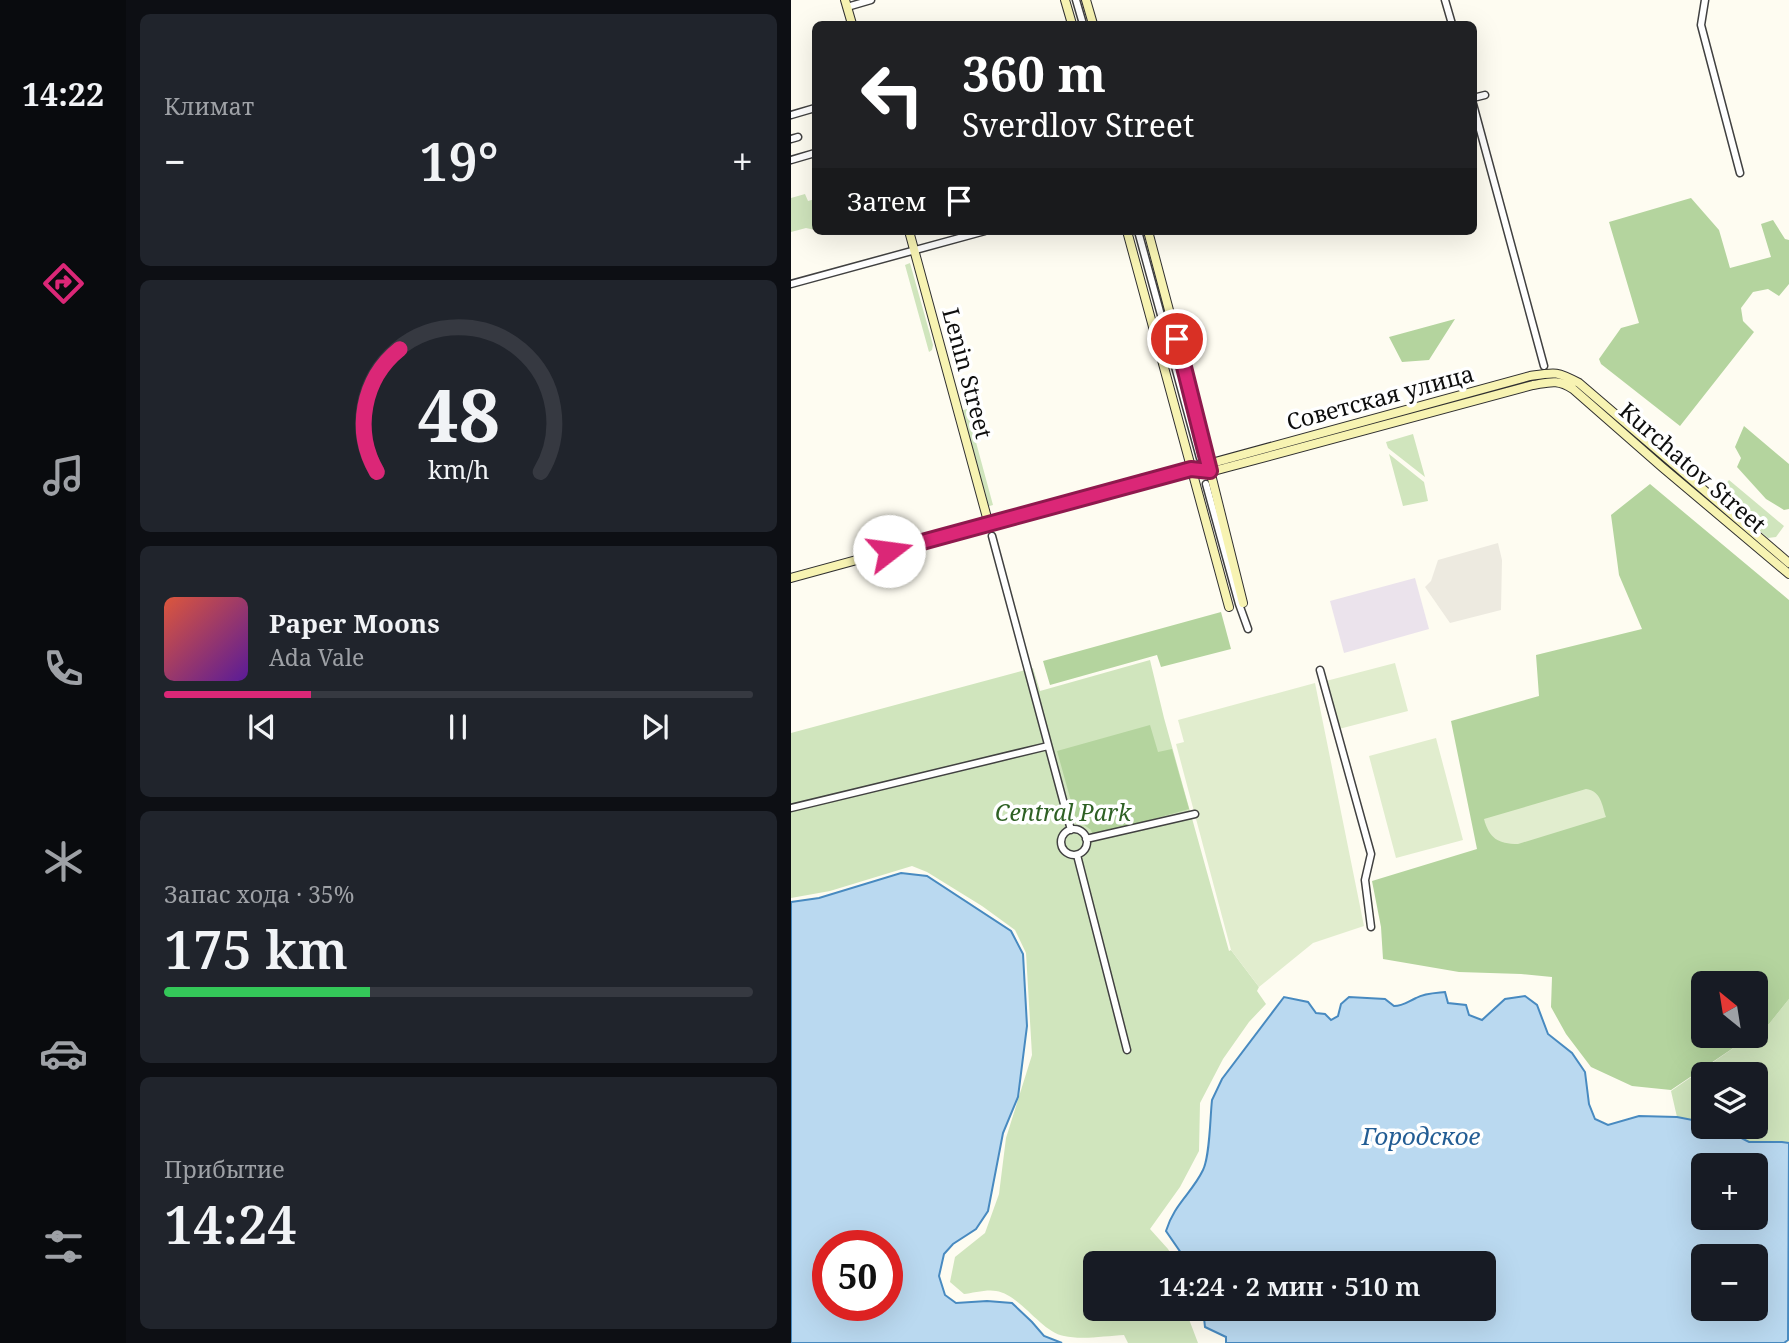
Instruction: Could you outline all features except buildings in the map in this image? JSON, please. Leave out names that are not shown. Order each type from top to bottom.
[{"type":"main road","points":[[1065,0],[1071,21]]},
{"type":"main road","points":[[1086,0],[1092,21]]},
{"type":"main road","points":[[846,3],[851,21]]},
{"type":"main road","name":"Lenin Street","points":[[910,235],[989,525]]},
{"type":"main road","points":[[1128,235],[1229,607]]},
{"type":"main road","points":[[1149,235],[1243,603]]},
{"type":"main road","points":[[1556,382],[1562,371],[1576,386]]},
{"type":"main road","name":"Советская улица","points":[[791,578],[1191,469],[1209,468],[1562,371]]},
{"type":"main road","name":"Советская улица","points":[[1532,380],[1563,382],[1576,386]]},
{"type":"main road","name":"Kurchatov Street","points":[[1576,386],[1668,459],[1789,563]]},
{"type":"main road","name":"Kurchatov Street","points":[[1576,386],[1662,467],[1789,574]]},
{"type":"main road","points":[[1662,467],[1668,459]]},
{"type":"street","points":[[846,3],[871,0]]},
{"type":"street","points":[[1076,0],[1082,21]]},
{"type":"street","points":[[1445,0],[1451,21]]},
{"type":"street","points":[[1705,0],[1701,25],[1740,173]]},
{"type":"street","points":[[1477,97],[1485,94]]},
{"type":"street","points":[[791,115],[812,109]]},
{"type":"street","points":[[1477,119],[1544,366]]},
{"type":"street","points":[[791,160],[812,154]]},
{"type":"street","points":[[791,284],[970,235]]},
{"type":"street","points":[[1139,235],[1200,458]]},
{"type":"street","points":[[1206,484],[1248,629]]},
{"type":"street","points":[[992,536],[1071,830]]},
{"type":"street","points":[[1320,670],[1371,854],[1365,880],[1371,927]]},
{"type":"street","points":[[791,808],[1048,746]]},
{"type":"street","points":[[1086,839],[1195,814]]},
{"type":"street","points":[[1076,829],[1085,834],[1087,844],[1082,853],[1072,856],[1062,851],[1060,840],[1065,831],[1071,830],[1076,829]]},
{"type":"street","points":[[1077,855],[1127,1050]]},
{"type":"shaded area","points":[[1498,543],[1502,560],[1501,610],[1450,623],[1425,587],[1431,581],[1438,560]]},
{"type":"shaded area","points":[[1415,578],[1429,629],[1344,653],[1330,601]]},
{"type":"green space","points":[[805,194],[808,201],[812,200],[812,229],[791,232],[791,198]]},
{"type":"green space","points":[[1691,198],[1719,230],[1730,268],[1771,257],[1761,224],[1773,220],[1785,239],[1789,240],[1789,284],[1779,296],[1768,289],[1753,292],[1741,308],[1743,321],[1754,332],[1680,426],[1601,364],[1599,359],[1621,328],[1639,323],[1609,222]]},
{"type":"green space","points":[[910,263],[933,345],[929,352],[905,265]]},
{"type":"green space","points":[[1455,319],[1429,360],[1402,362],[1389,337]]},
{"type":"green space","points":[[967,409],[993,505],[986,507],[960,411]]},
{"type":"green space","points":[[1744,426],[1789,464],[1789,509],[1784,510],[1766,499],[1737,467],[1741,458],[1735,447]]},
{"type":"green space","points":[[1413,434],[1425,477],[1388,448],[1386,442]]},
{"type":"green space","points":[[1389,454],[1424,482],[1428,501],[1403,506]]},
{"type":"green space","points":[[1729,480],[1784,526],[1776,537],[1768,538],[1728,504],[1722,494]]},
{"type":"green space","points":[[1650,484],[1789,600],[1789,999],[1768,1025],[1768,971],[1691,971],[1691,1048],[1733,1048],[1712,1062],[1691,1062],[1691,1076],[1671,1090],[1632,1086],[1591,1067],[1566,1034],[1551,1007],[1552,977],[1459,972],[1383,959],[1381,927],[1372,881],[1477,849],[1451,721],[1539,696],[1536,655],[1642,629],[1619,575],[1611,515]]},
{"type":"green space","points":[[1221,612],[1231,649],[1161,667],[1157,655],[1050,685],[1043,661]]},
{"type":"green space","name":"Central Park","points":[[1150,660],[1229,951],[1231,950],[1259,987],[1257,991],[1266,1004],[1249,1022],[1223,1059],[1200,1103],[1199,1151],[1180,1187],[1150,1229],[1169,1251],[1083,1251],[1083,1321],[1190,1321],[1198,1343],[1128,1343],[1124,1335],[1086,1338],[1064,1336],[1047,1328],[1005,1294],[989,1290],[964,1294],[950,1282],[955,1257],[985,1233],[999,1194],[1006,1138],[1032,1055],[1026,953],[1015,930],[982,906],[927,872],[912,866],[830,891],[791,898],[791,733],[1033,668],[1040,691]]},
{"type":"green space","points":[[1395,663],[1408,711],[1339,729],[1326,681]]},
{"type":"green space","points":[[1315,683],[1364,926],[1313,943],[1259,987],[1231,950],[1176,744],[1184,742],[1178,720]]},
{"type":"green space","points":[[1150,725],[1158,752],[1172,749],[1189,809],[1093,836],[1091,830],[1076,819],[1057,751]]},
{"type":"green space","points":[[1436,738],[1463,840],[1396,858],[1369,756]]},
{"type":"green space","points":[[1586,789],[1598,796],[1606,817],[1518,844],[1495,839],[1486,826],[1484,819]]},
{"type":"green space","points":[[1789,999],[1789,1143],[1749,1142],[1743,1139],[1768,1139],[1768,1062],[1713,1062],[1734,1048],[1768,1048],[1769,1024]]},
{"type":"green space","points":[[1691,1077],[1691,1120],[1677,1117],[1671,1091]]},
{"type":"water","points":[[901,873],[927,876],[1011,931],[1023,954],[1027,1026],[1018,1097],[1003,1133],[988,1211],[976,1229],[953,1244],[944,1254],[939,1276],[945,1295],[956,1303],[1012,1303],[1044,1336],[1062,1343],[791,1343],[791,902],[819,898]]},
{"type":"water","name":"Городское","points":[[1445,992],[1448,1003],[1466,1005],[1469,1015],[1482,1020],[1505,999],[1525,996],[1537,1005],[1548,1034],[1572,1053],[1585,1072],[1589,1104],[1595,1119],[1608,1125],[1639,1116],[1677,1117],[1691,1120],[1691,1139],[1743,1139],[1749,1142],[1789,1143],[1788,1340],[1784,1343],[1226,1343],[1226,1337],[1205,1327],[1204,1321],[1496,1321],[1496,1251],[1180,1251],[1166,1231],[1174,1213],[1203,1170],[1212,1100],[1222,1079],[1284,997],[1308,1002],[1316,1013],[1325,1014],[1331,1020],[1338,1016],[1341,1004],[1349,997],[1385,999],[1394,1006],[1403,1005],[1423,995]]},
{"type":"route","points":[[889,551],[1191,469],[1210,471],[1177,339]]}]
